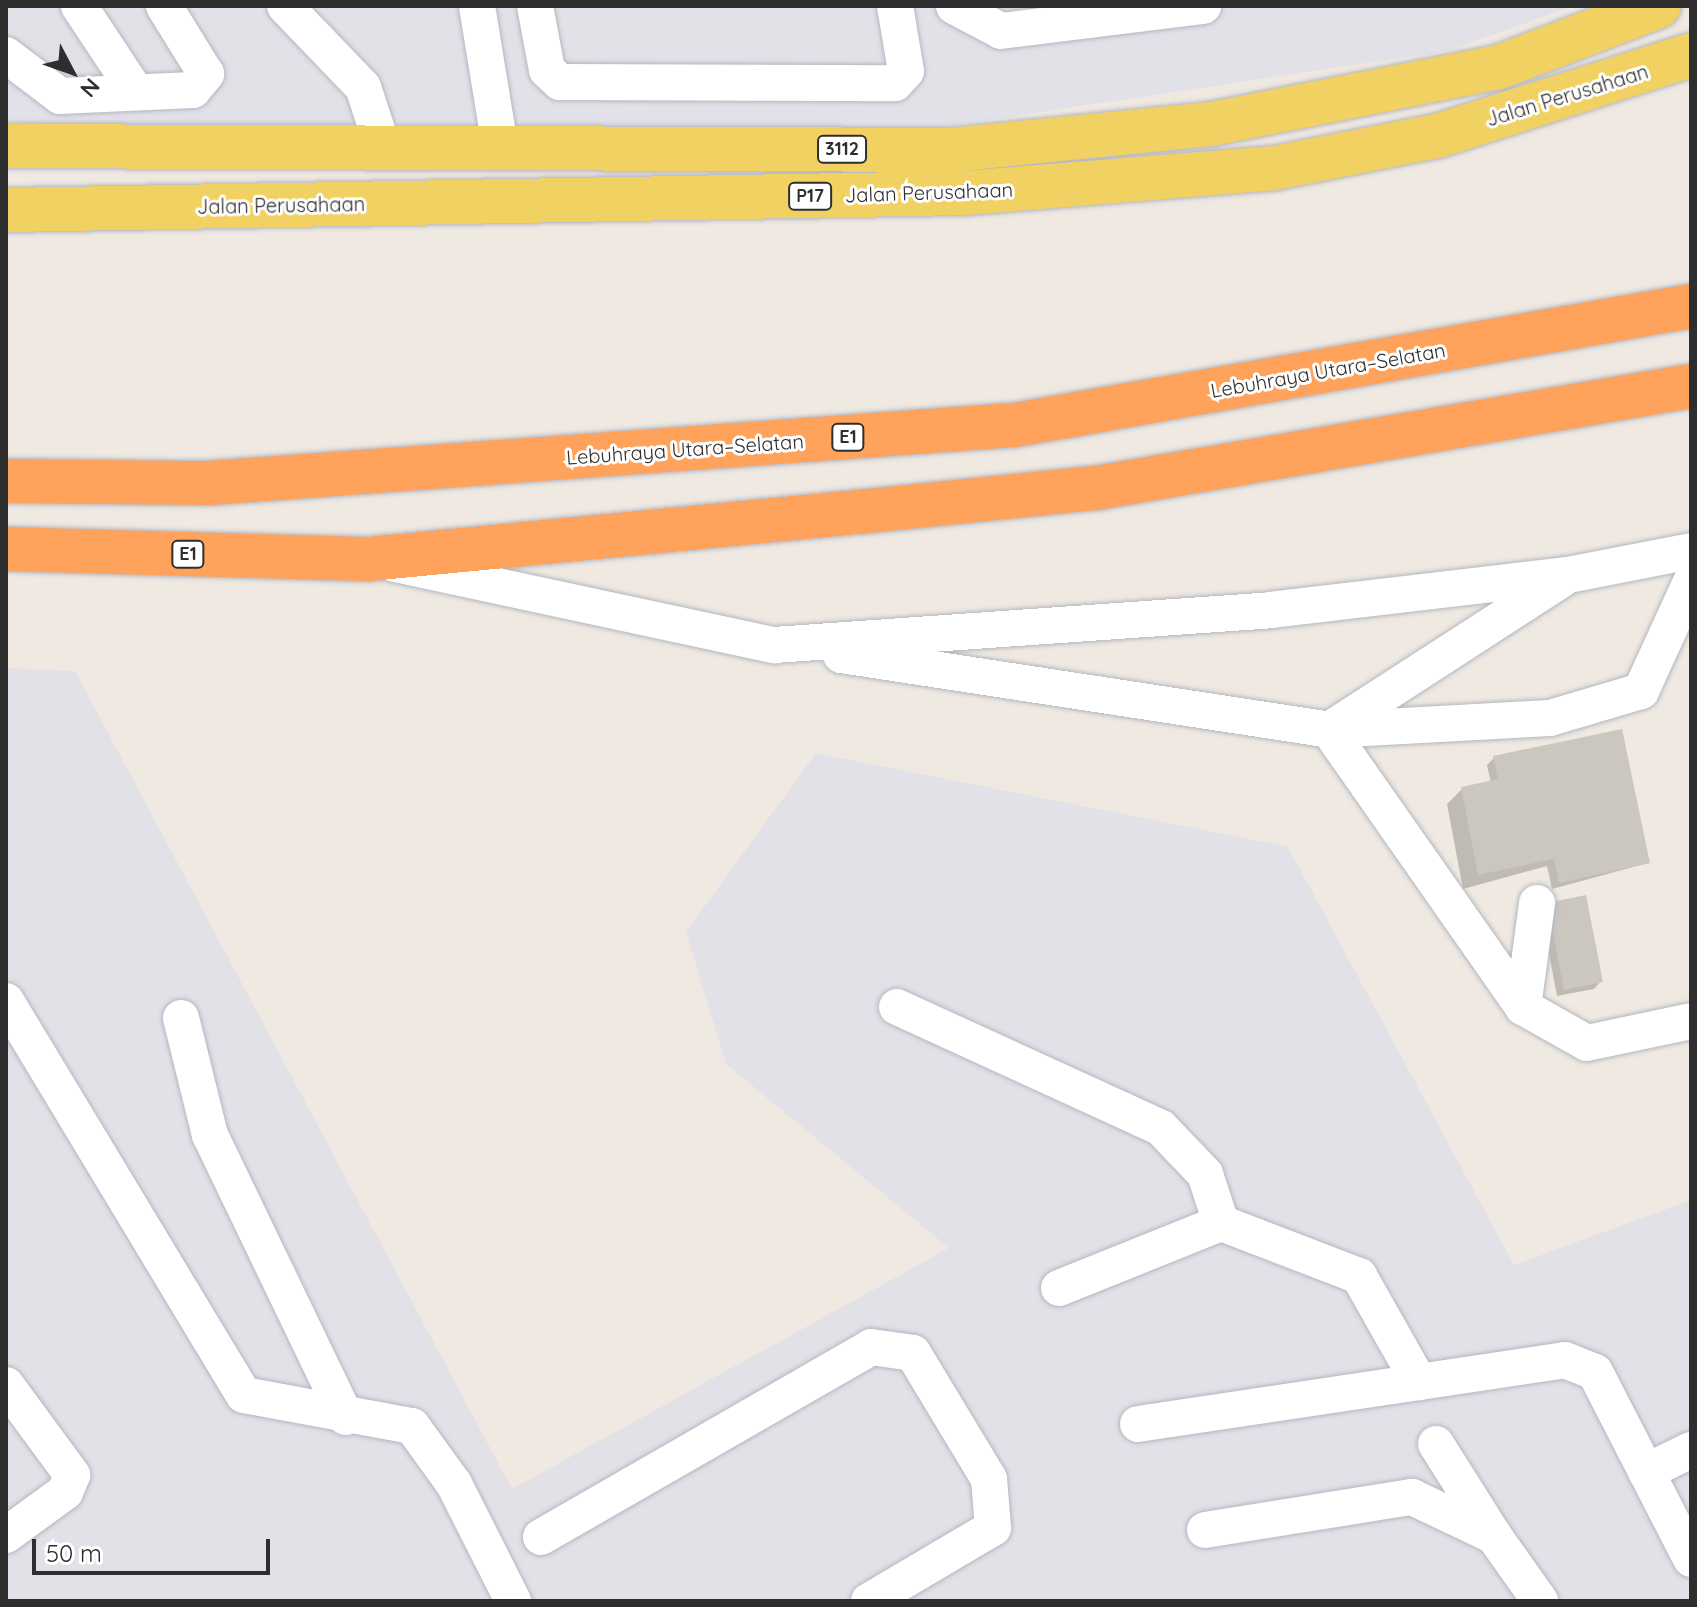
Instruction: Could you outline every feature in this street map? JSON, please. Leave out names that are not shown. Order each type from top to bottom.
[{"type":"highway","name":"Lebuhraya Utara–Selatan","points":[[6,481],[209,483],[1015,425],[1688,306]]},
{"type":"highway","name":"E1","points":[[6,549],[369,559],[1096,488],[1691,386]]},
{"type":"main road","name":"Jalan Perusahaan","points":[[6,146],[951,150],[1211,124],[1499,67],[1659,6]]},
{"type":"main road","name":"Jalan Perusahaan","points":[[6,210],[980,192],[1275,168],[1437,136],[1603,86],[1691,55]]},
{"type":"street","points":[[79,6],[136,92]]},
{"type":"street","points":[[6,55],[60,96],[193,90],[206,74],[164,6]]},
{"type":"street","points":[[285,6],[363,87],[383,148]]},
{"type":"street","points":[[477,6],[500,147]]},
{"type":"street","points":[[535,6],[547,70],[560,82],[895,83],[906,71],[895,6]]},
{"type":"street","points":[[954,6],[1001,31],[1203,6]]},
{"type":"street","points":[[774,645],[1270,610],[1568,575],[1691,551]]},
{"type":"street","points":[[369,559],[774,645],[1329,730],[1550,718],[1641,691],[1689,586]]},
{"type":"street","points":[[1329,730],[1568,575]]},
{"type":"street","points":[[1329,730],[1523,1007],[1587,1043],[1691,1021]]},
{"type":"street","points":[[1523,1007],[1537,903]]},
{"type":"street","points":[[6,1001],[244,1395],[346,1417],[412,1426],[454,1484],[513,1601]]},
{"type":"street","points":[[897,1007],[1161,1128],[1205,1174],[1221,1223]]},
{"type":"street","points":[[181,1018],[210,1135],[346,1417]]},
{"type":"street","points":[[1059,1288],[1221,1223],[1359,1276],[1419,1382]]},
{"type":"street","points":[[541,1537],[871,1347],[913,1353],[989,1479],[993,1528],[869,1601]]},
{"type":"street","points":[[1138,1424],[1565,1360],[1595,1372],[1691,1559]]},
{"type":"street","points":[[6,1385],[72,1475],[65,1492],[6,1535]]},
{"type":"street","points":[[1436,1444],[1494,1536],[1540,1601]]},
{"type":"street","points":[[1646,1472],[1691,1450]]},
{"type":"street","points":[[1205,1530],[1412,1497],[1494,1536]]},
{"type":"shaded area","points":[[6,6],[1574,6],[1447,51],[935,128],[426,139],[6,122]]},
{"type":"shaded area","points":[[6,668],[75,671],[512,1489],[949,1248],[726,1064],[686,932],[816,753],[1288,847],[1514,1265],[1691,1200],[1691,1601],[6,1601]]},
{"type":"building","points":[[1622,729],[1650,863],[1559,883],[1554,859],[1478,875],[1461,787],[1498,779],[1493,756]]},
{"type":"building","points":[[1586,895],[1603,982],[1564,990],[1547,903]]}]
